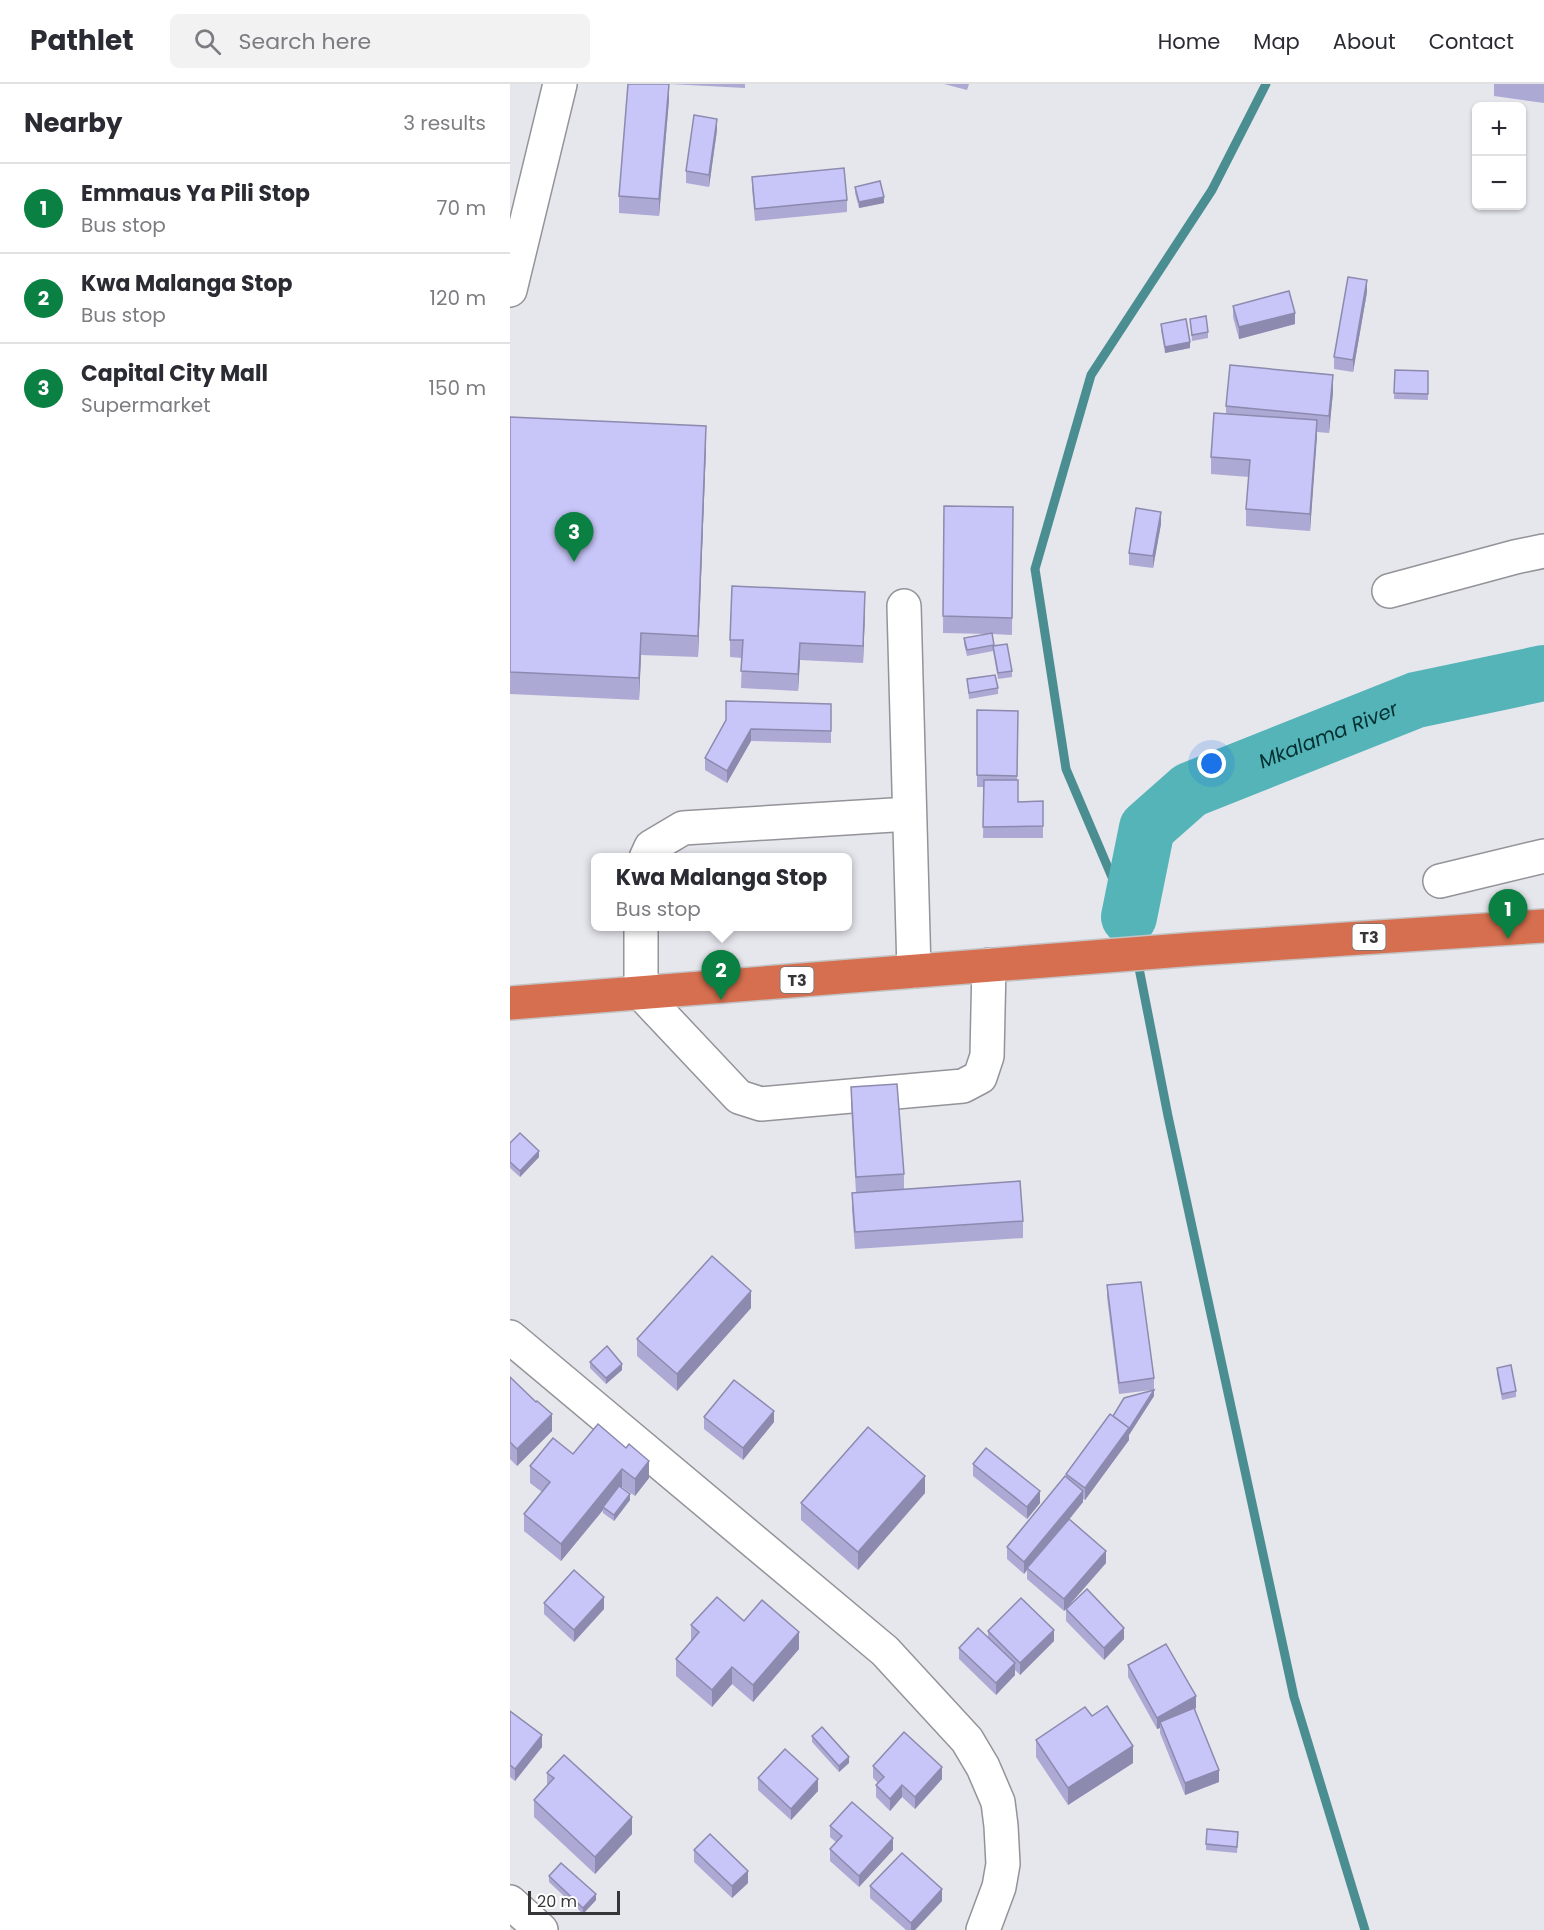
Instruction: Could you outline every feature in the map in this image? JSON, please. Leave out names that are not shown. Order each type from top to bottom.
[{"type":"highway","name":"T3","points":[[510,1003],[1083,957],[1544,926]]},
{"type":"street","points":[[513,269],[560,84]]},
{"type":"street","points":[[1389,591],[1544,551]]},
{"type":"street","points":[[904,606],[914,971]]},
{"type":"street","points":[[648,853],[651,847],[683,828],[909,814]]},
{"type":"street","points":[[1440,881],[1544,856]]},
{"type":"street","points":[[641,931],[641,993],[739,1097],[761,1104],[963,1086],[980,1077],[987,1056],[990,965]]},
{"type":"street","points":[[510,1337],[885,1652],[967,1740],[983,1767],[998,1802],[1001,1826],[1003,1864],[999,1887],[983,1930]]},
{"type":"street","points":[[510,1902],[541,1930]]},
{"type":"building","points":[[628,84],[669,84],[659,199],[619,196]]},
{"type":"building","points":[[694,115],[717,119],[709,175],[686,171]]},
{"type":"building","points":[[844,168],[847,200],[755,209],[752,177]]},
{"type":"building","points":[[880,181],[884,197],[859,202],[855,187]]},
{"type":"building","points":[[1348,277],[1367,280],[1353,360],[1334,357]]},
{"type":"building","points":[[1289,291],[1295,313],[1239,327],[1233,306]]},
{"type":"building","points":[[1206,316],[1208,332],[1192,335],[1190,319]]},
{"type":"building","points":[[1186,319],[1190,342],[1165,347],[1161,324]]},
{"type":"building","points":[[1230,365],[1333,375],[1329,416],[1226,406]]},
{"type":"building","points":[[1395,370],[1428,371],[1428,394],[1394,393]]},
{"type":"building","points":[[1214,413],[1317,420],[1310,514],[1246,509],[1250,460],[1211,457]]},
{"type":"building","points":[[510,417],[706,426],[698,636],[641,633],[639,678],[510,672]]},
{"type":"building","points":[[944,506],[1013,507],[1012,618],[943,616]]},
{"type":"building","points":[[1136,508],[1161,512],[1153,556],[1129,553]]},
{"type":"building","points":[[732,586],[865,592],[863,646],[800,643],[798,674],[741,671],[743,640],[730,640]]},
{"type":"building","points":[[992,633],[994,645],[967,650],[964,638]]},
{"type":"building","points":[[1007,644],[1012,671],[998,673],[993,646]]},
{"type":"building","points":[[995,675],[998,688],[969,693],[967,679]]},
{"type":"building","points":[[726,701],[831,704],[831,731],[751,729],[727,771],[705,758],[726,720]]},
{"type":"building","points":[[977,710],[1018,711],[1017,776],[977,775]]},
{"type":"building","points":[[984,780],[1018,780],[1018,802],[1043,801],[1043,826],[983,827]]},
{"type":"building","points":[[897,1084],[904,1174],[856,1177],[851,1087]]},
{"type":"building","points":[[520,1133],[539,1151],[520,1171],[510,1162],[510,1143]]},
{"type":"building","points":[[1020,1181],[1023,1221],[855,1232],[852,1193]]},
{"type":"building","points":[[712,1256],[751,1291],[677,1374],[637,1339]]},
{"type":"building","points":[[1141,1282],[1154,1378],[1119,1383],[1107,1285]]},
{"type":"building","points":[[607,1346],[622,1364],[606,1378],[590,1362]]},
{"type":"building","points":[[1511,1365],[1516,1391],[1502,1394],[1497,1368]]},
{"type":"building","points":[[510,1377],[552,1414],[517,1449],[510,1442]]},
{"type":"building","points":[[734,1380],[774,1411],[743,1448],[704,1417]]},
{"type":"building","points":[[1154,1390],[1129,1429],[1113,1416],[1124,1398]]},
{"type":"building","points":[[1110,1414],[1129,1428],[1085,1488],[1066,1474]]},
{"type":"building","points":[[598,1424],[626,1448],[629,1444],[649,1461],[635,1479],[622,1469],[561,1544],[524,1514],[550,1482],[530,1466],[553,1438],[573,1454]]},
{"type":"building","points":[[868,1427],[925,1476],[858,1552],[801,1503]]},
{"type":"building","points":[[986,1448],[1040,1491],[1027,1507],[973,1464]]},
{"type":"building","points":[[1065,1476],[1083,1491],[1024,1562],[1007,1547]]},
{"type":"building","points":[[619,1486],[630,1494],[614,1515],[603,1507]]},
{"type":"building","points":[[1069,1519],[1106,1551],[1064,1599],[1027,1568]]},
{"type":"building","points":[[574,1570],[604,1597],[574,1630],[544,1603]]},
{"type":"building","points":[[1087,1589],[1124,1628],[1104,1648],[1066,1609]]},
{"type":"building","points":[[717,1597],[744,1621],[762,1600],[799,1632],[753,1685],[732,1667],[712,1690],[676,1659],[699,1632],[691,1625]]},
{"type":"building","points":[[1021,1598],[1054,1630],[1020,1663],[988,1631]]},
{"type":"building","points":[[978,1628],[1015,1663],[996,1683],[959,1648]]},
{"type":"building","points":[[1166,1644],[1196,1696],[1157,1718],[1128,1665]]},
{"type":"building","points":[[1107,1706],[1133,1746],[1068,1788],[1036,1740],[1085,1707],[1092,1716]]},
{"type":"building","points":[[1194,1708],[1219,1770],[1185,1783],[1160,1722]]},
{"type":"building","points":[[510,1711],[542,1735],[515,1769],[510,1765]]},
{"type":"building","points":[[822,1727],[849,1757],[839,1766],[812,1736]]},
{"type":"building","points":[[904,1732],[942,1767],[915,1797],[902,1785],[890,1799],[876,1785],[884,1777],[873,1766]]},
{"type":"building","points":[[785,1749],[818,1779],[791,1809],[758,1778]]},
{"type":"building","points":[[564,1755],[632,1817],[595,1857],[534,1800],[554,1778],[547,1773]]},
{"type":"building","points":[[852,1802],[893,1838],[859,1876],[830,1849],[842,1836],[830,1826]]},
{"type":"building","points":[[1207,1829],[1238,1832],[1237,1847],[1206,1844]]},
{"type":"building","points":[[710,1834],[748,1871],[732,1886],[694,1850]]},
{"type":"building","points":[[902,1853],[942,1889],[911,1923],[870,1886]]},
{"type":"building","points":[[561,1863],[596,1894],[583,1908],[549,1876]]},
{"type":"waterway","points":[[1266,84],[1212,190],[1091,375],[1035,569],[1066,769],[1129,917],[1168,1116],[1294,1697],[1365,1930]]},
{"type":"waterway","name":"Mkalama River","points":[[1129,917],[1147,828],[1190,790],[1416,700],[1544,673]]},
{"type":"place","name":"Capital City Mall","points":[[574,562]]},
{"type":"place","name":"Emmaus Ya Pili Stop","points":[[1508,939]]},
{"type":"place","name":"Kwa Malanga Stop","points":[[721,1000]]}]
